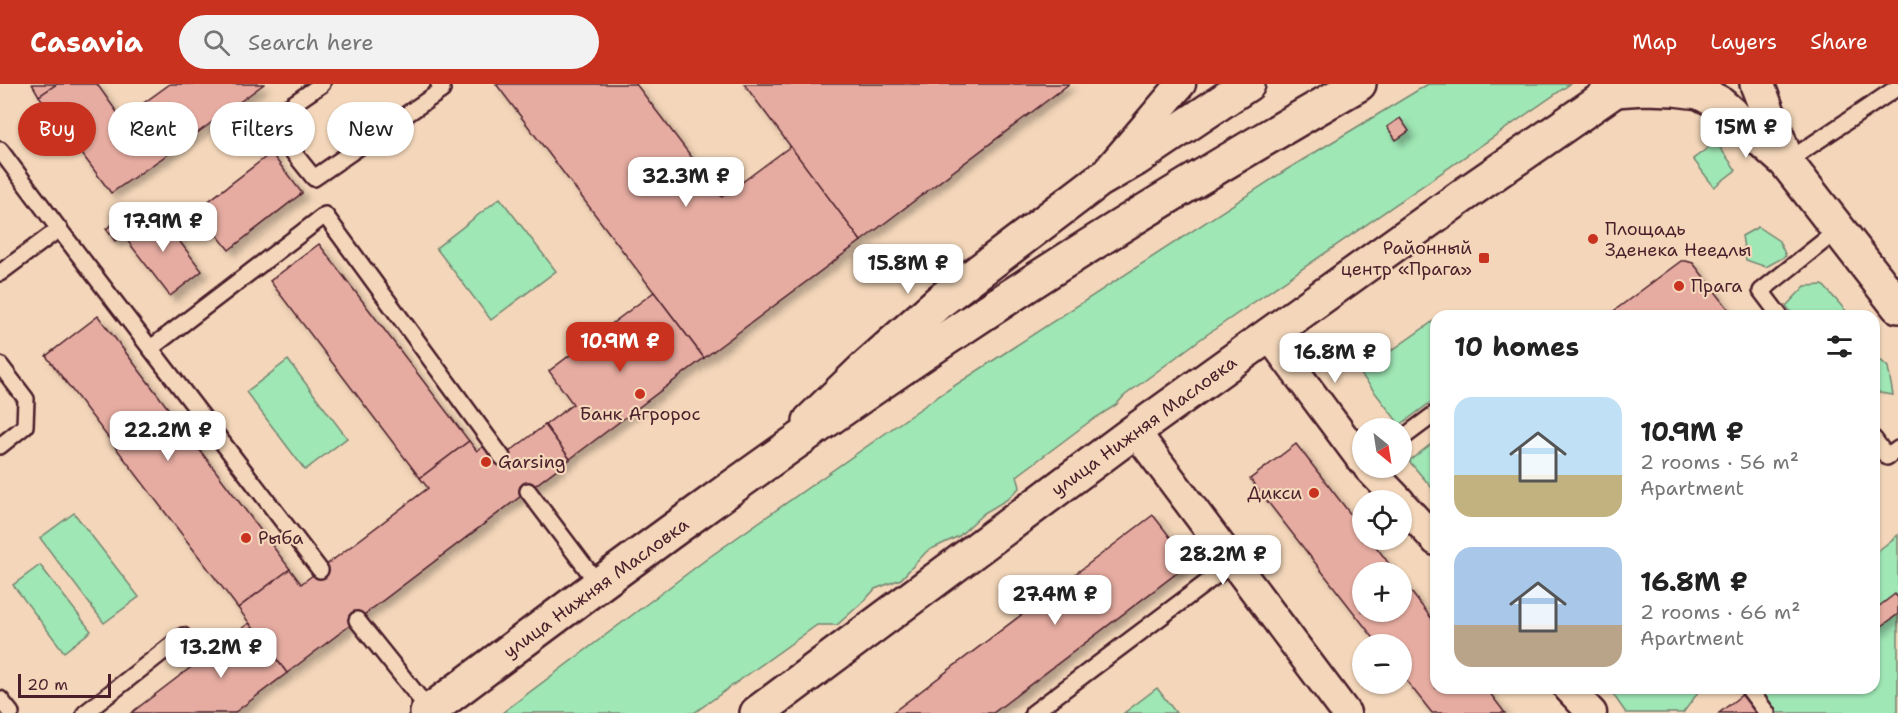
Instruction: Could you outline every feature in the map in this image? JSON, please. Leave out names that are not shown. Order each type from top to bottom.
[{"type":"main road","name":"улица Нижняя Масловка","points":[[765,464],[866,367],[940,301],[1098,181],[1136,159],[1248,84]]},
{"type":"main road","name":"улица Нижняя Масловка","points":[[428,712],[765,464],[958,330],[1103,236],[1359,84]]},
{"type":"main road","points":[[1757,84],[1786,162]]},
{"type":"main road","name":"улица Нижняя Масловка","points":[[757,713],[1135,431],[1461,197],[1620,87]]},
{"type":"main road","points":[[1620,87],[1699,92],[1718,102],[1786,162],[1898,306]]},
{"type":"street","points":[[1098,181],[1181,84]]},
{"type":"street","points":[[1269,336],[1352,448]]},
{"type":"street","points":[[1135,431],[1346,713]]},
{"type":"street","points":[[1377,478],[1389,490]]},
{"type":"street","points":[[1412,515],[1430,534]]},
{"type":"street","points":[[1574,694],[1592,713]]},
{"type":"lane","points":[[322,84],[268,121],[314,178],[442,90],[439,84]]},
{"type":"lane","points":[[1786,162],[1898,87]]},
{"type":"lane","points":[[0,150],[320,570]]},
{"type":"lane","points":[[151,348],[325,215],[502,457]]},
{"type":"lane","points":[[0,273],[59,229]]},
{"type":"lane","points":[[1775,310],[1761,291],[1839,229]]},
{"type":"lane","points":[[0,365],[26,399],[25,426],[0,446]]},
{"type":"lane","points":[[1412,430],[1430,416]]},
{"type":"lane","points":[[1880,447],[1887,457],[1898,449]]},
{"type":"lane","points":[[528,491],[599,585]]},
{"type":"lane","points":[[1033,713],[1234,562]]},
{"type":"lane","points":[[357,620],[428,712]]},
{"type":"lane","points":[[85,713],[183,636]]},
{"type":"lane","points":[[1753,694],[1767,713]]},
{"type":"lane","points":[[0,699],[11,713]]},
{"type":"green space","points":[[1428,84],[1570,84],[1202,338],[1124,396],[1116,405],[1089,422],[1017,476],[1020,487],[1008,499],[984,513],[959,536],[927,551],[901,579],[875,589],[837,625],[817,625],[694,713],[502,713],[708,558],[937,397],[1286,170]]},
{"type":"green space","points":[[1716,142],[1736,170],[1714,187],[1693,159]]},
{"type":"green space","points":[[500,198],[556,271],[491,320],[436,248]]},
{"type":"green space","points":[[1758,227],[1779,241],[1786,256],[1766,267],[1746,260],[1742,236]]},
{"type":"green space","points":[[1823,285],[1845,310],[1789,310],[1786,306],[1805,286]]},
{"type":"green space","points":[[1430,324],[1430,403],[1409,418],[1395,418],[1360,373]]},
{"type":"green space","points":[[288,360],[347,438],[305,470],[246,392]]},
{"type":"green space","points":[[1880,360],[1888,367],[1893,395],[1880,393]]},
{"type":"green space","points":[[1430,445],[1430,486],[1412,465],[1412,459]]},
{"type":"green space","points":[[74,513],[139,597],[104,623],[40,538]]},
{"type":"green space","points":[[1898,535],[1898,713],[1776,713],[1762,694],[1880,694],[1880,549]]},
{"type":"green space","points":[[40,565],[91,631],[64,652],[13,585]]},
{"type":"green space","points":[[1157,688],[1176,713],[1124,713]]},
{"type":"green space","points":[[1613,694],[1697,694],[1683,713],[1626,713]]},
{"type":"building","points":[[32,84],[57,84],[39,96]]},
{"type":"building","points":[[57,84],[97,84],[110,102],[108,156],[165,156],[111,193],[84,156],[96,156],[96,102],[43,102],[39,96]]},
{"type":"building","points":[[170,84],[264,84],[239,102],[210,102],[210,124],[198,132],[198,102],[145,102]]},
{"type":"building","points":[[496,84],[636,84],[722,197],[791,146],[861,241],[704,358]]},
{"type":"building","points":[[744,84],[1069,84],[861,241]]},
{"type":"building","points":[[1400,118],[1409,131],[1396,140],[1387,127]]},
{"type":"building","points":[[267,156],[273,156],[302,193],[229,250],[197,210]]},
{"type":"building","points":[[156,210],[202,271],[170,296],[123,235]]},
{"type":"building","points":[[120,218],[129,230],[115,241],[106,229]]},
{"type":"building","points":[[319,244],[469,441],[420,478],[270,281]]},
{"type":"building","name":"Прага","points":[[1681,261],[1686,261],[1693,263],[1729,310],[1615,310]]},
{"type":"building","points":[[654,292],[704,358],[570,459],[545,425],[573,404],[549,371]]},
{"type":"building","points":[[98,316],[290,569],[238,608],[46,356]]},
{"type":"building","points":[[545,425],[570,459],[287,673],[238,608],[290,569],[301,584],[428,488],[420,478],[469,441],[477,451],[485,445],[497,461]]},
{"type":"building","points":[[1296,444],[1352,516],[1352,550],[1379,550],[1388,562],[1352,562],[1352,610],[1250,479]]},
{"type":"building","points":[[1153,515],[1190,563],[993,713],[892,713]]},
{"type":"building","points":[[1412,593],[1430,616],[1430,694],[1491,694],[1505,713],[1432,713],[1412,688],[1412,634],[1370,634],[1361,622],[1412,622]]},
{"type":"building","points":[[1895,594],[1898,598],[1898,614],[1880,628],[1880,605]]},
{"type":"building","points":[[249,623],[287,673],[234,713],[131,713]]},
{"type":"building","points":[[1743,694],[1758,713],[1719,713]]},
{"type":"place","name":"Площадь Зденека Неедлы","points":[[1593,239]]},
{"type":"place","name":"Районный центр «Прага»","points":[[1484,258]]},
{"type":"place","name":"Прага","points":[[1679,286]]},
{"type":"place","name":"Банк Агророс","points":[[640,394]]},
{"type":"place","name":"Garsing","points":[[486,462]]},
{"type":"place","name":"Дикси","points":[[1314,493]]},
{"type":"place","name":"Рыба","points":[[246,538]]}]
